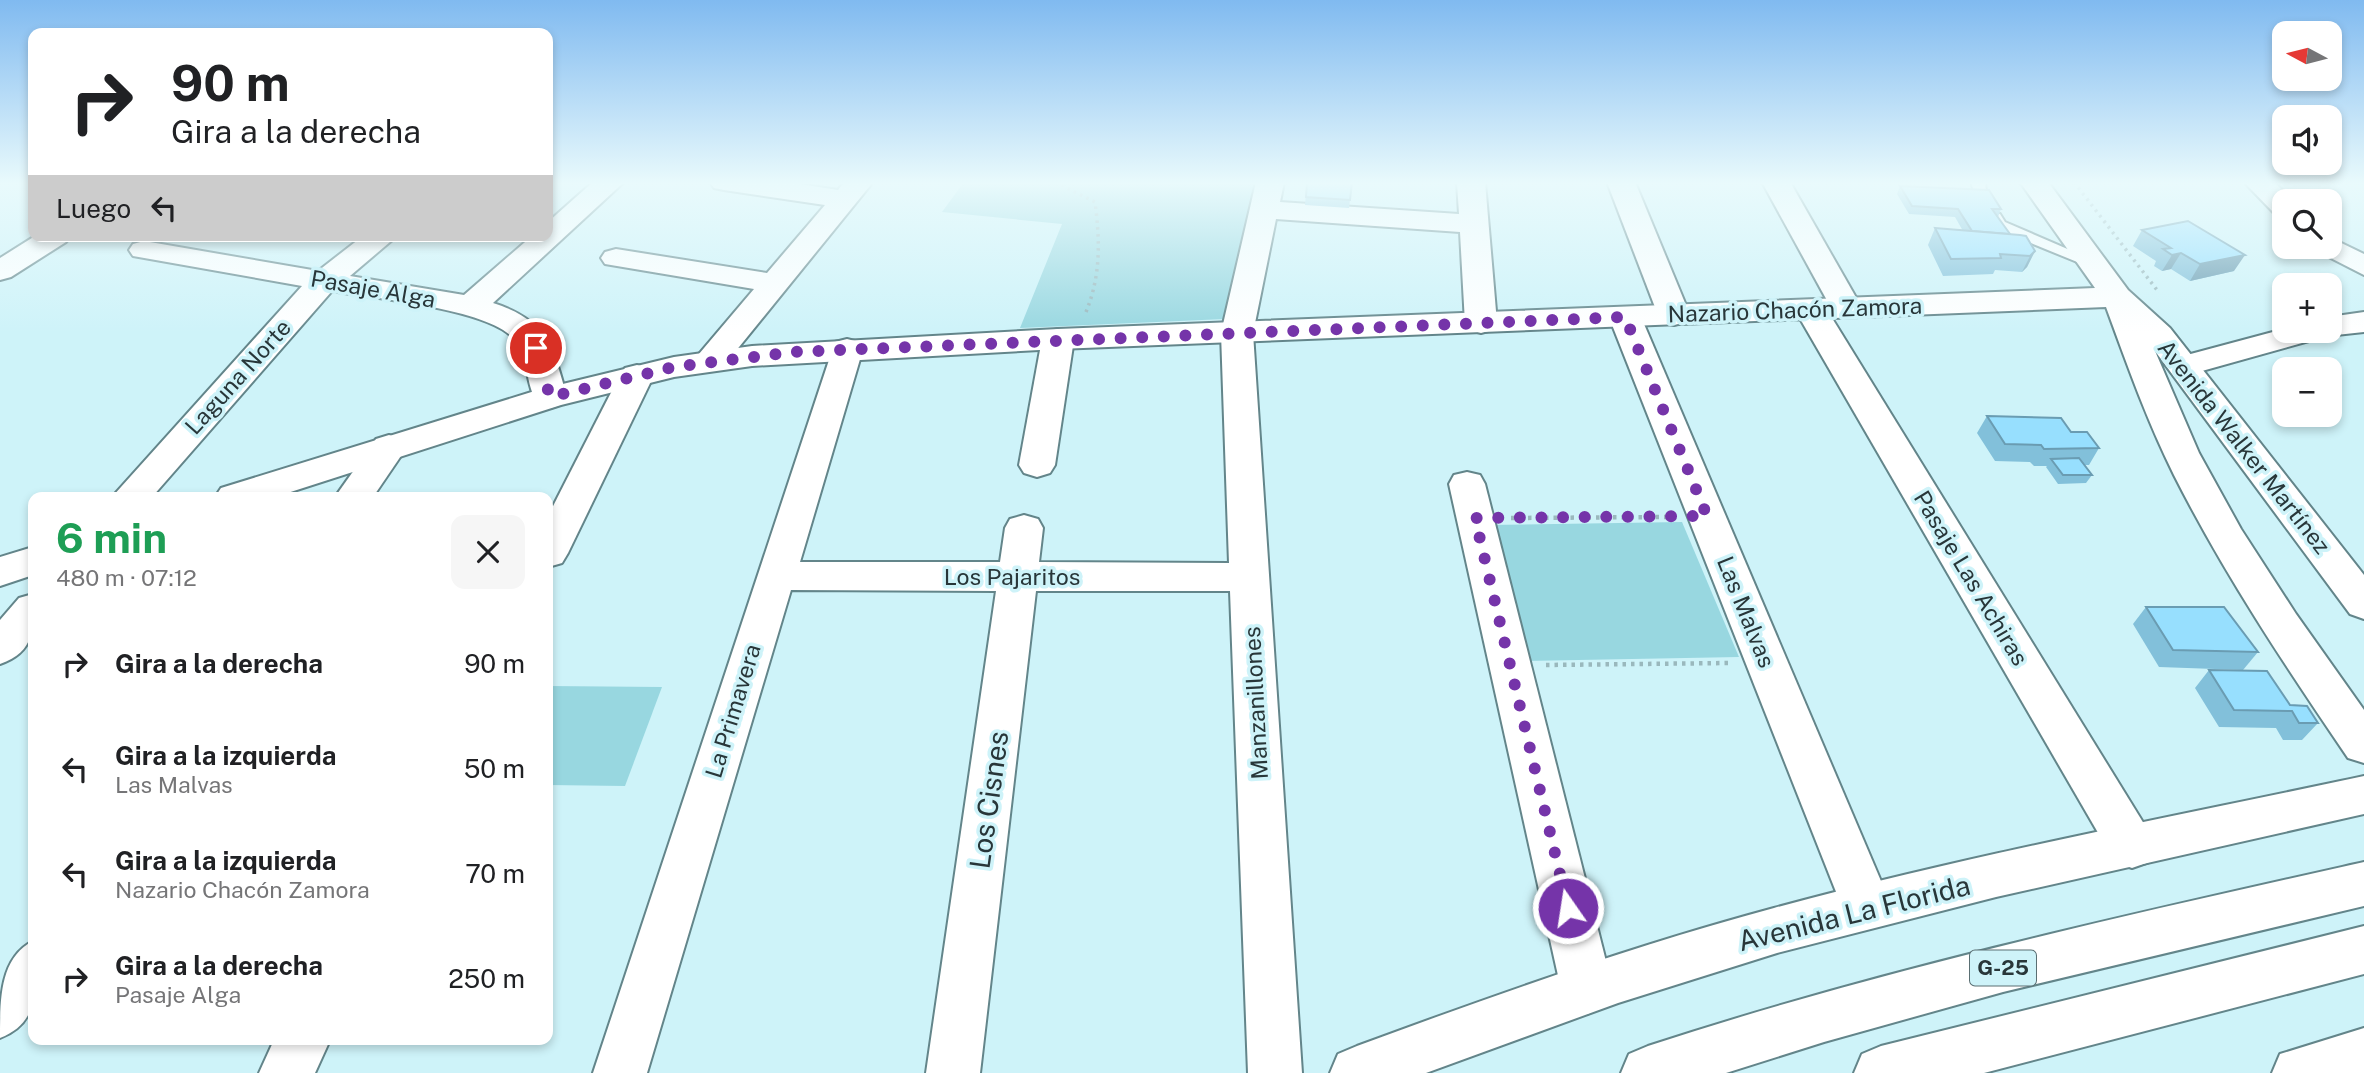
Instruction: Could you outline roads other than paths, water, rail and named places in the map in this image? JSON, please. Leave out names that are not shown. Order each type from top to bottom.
[{"type":"street","points":[[710,361],[818,232]]},
{"type":"street","name":"Manzanillones","points":[[1259,232],[1237,333],[1275,1073]]},
{"type":"street","points":[[1475,232],[1481,323]]},
{"type":"street","points":[[1641,232],[1674,315]]},
{"type":"street","name":"Pasaje Las Achiras","points":[[1797,232],[1828,309],[2132,847]]},
{"type":"street","name":"Avenida Walker Martínez","points":[[2070,232],[2118,297],[2159,335],[2184,366],[2364,604]]},
{"type":"street","points":[[0,242],[46,242]]},
{"type":"street","points":[[0,271],[46,242]]},
{"type":"street","name":"Laguna Norte","points":[[135,492],[324,281],[374,242]]},
{"type":"street","points":[[471,306],[543,242]]},
{"type":"street","name":"Pasaje Alga","points":[[144,250],[471,306],[503,315],[526,330],[536,348],[550,397]]},
{"type":"street","points":[[2342,253],[2364,266]]},
{"type":"street","points":[[616,258],[775,283]]},
{"type":"street","name":"Nazario Chacón Zamora","points":[[248,492],[550,397],[637,375],[710,361],[848,349],[1066,339],[2118,297]]},
{"type":"street","name":"Avenida Walker Martínez","points":[[2118,297],[2153,390],[2205,499],[2263,596],[2364,745]]},
{"type":"street","name":"Las Malvas","points":[[1625,317],[1867,907]]},
{"type":"street","points":[[2184,366],[2343,328]]},
{"type":"street","points":[[1037,465],[1066,339]]},
{"type":"street","name":"La Primavera","points":[[620,1073],[848,349]]},
{"type":"street","points":[[553,543],[637,375]]},
{"type":"street","points":[[357,492],[388,447]]},
{"type":"street","points":[[1471,501],[1587,989]]},
{"type":"street","name":"Los Cisnes","points":[[953,1073],[1024,528]]},
{"type":"street","points":[[0,572],[28,563]]},
{"type":"street","name":"Los Pajaritos","points":[[776,576],[1249,577]]},
{"type":"street","points":[[0,648],[28,615]]},
{"type":"street","name":"Avenida La Florida","points":[[1357,1073],[1587,989],[1775,931],[1867,907],[2364,795]]},
{"type":"street","name":"G-25","points":[[1648,1073],[1808,1020],[1940,983],[2364,884]]},
{"type":"street","points":[[1881,1073],[2364,950]]},
{"type":"street","points":[[0,1013],[28,972]]},
{"type":"street","points":[[286,1073],[300,1045]]},
{"type":"street","points":[[2299,1073],[2364,1055]]},
{"type":"lane","points":[[2016,232],[2092,263]]}]
